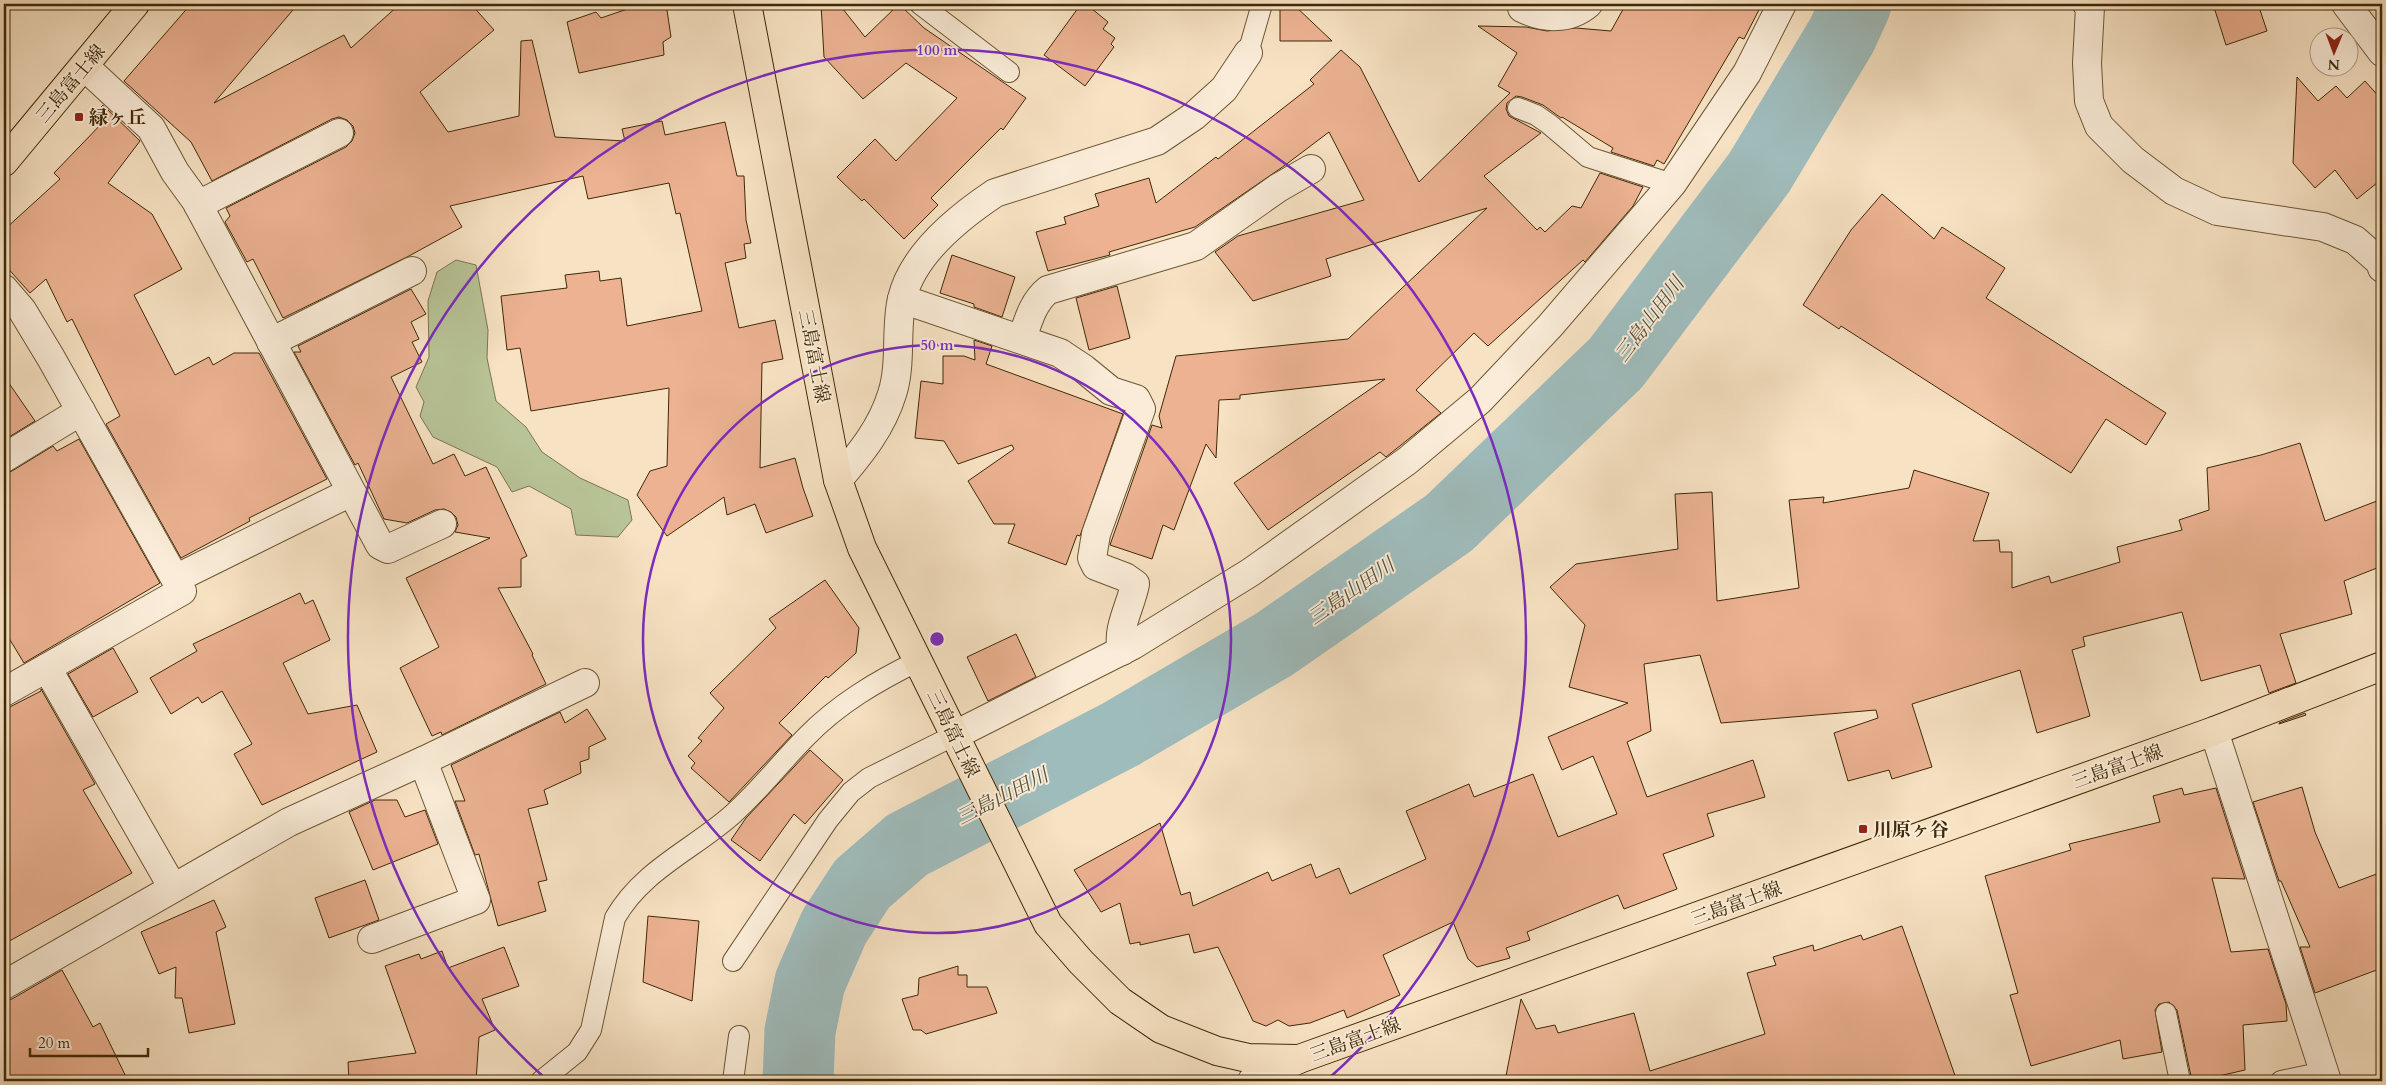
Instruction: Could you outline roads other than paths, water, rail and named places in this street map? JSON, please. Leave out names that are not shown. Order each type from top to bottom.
[{"type":"main road","name":"三島富士線","points":[[4,162],[135,4]]},
{"type":"main road","name":"三島富士線","points":[[747,4],[838,480],[862,548],[1048,924],[1081,962],[1120,1001],[1161,1029],[1216,1051],[1248,1058],[1299,1059],[2214,731],[2382,666]]},
{"type":"street","points":[[1518,6],[1537,15],[1562,16],[1579,11],[1588,4]]},
{"type":"street","points":[[959,742],[1122,651],[1251,572],[1407,461],[1465,412],[1550,326],[1672,184],[1747,73],[1782,4]]},
{"type":"street","points":[[2087,4],[2090,7],[2087,63],[2089,101],[2099,126],[2134,160],[2174,191],[2217,211],[2323,227],[2355,240],[2380,262],[2382,268]]},
{"type":"street","points":[[2346,4],[2382,52]]},
{"type":"street","points":[[838,480],[870,442],[892,393],[898,357],[902,299],[918,262],[943,234],[975,206],[995,193],[1157,141],[1194,116],[1224,89],[1248,53]]},
{"type":"street","points":[[84,66],[152,128],[175,172],[198,206],[380,545],[388,548],[442,524]]},
{"type":"street","points":[[198,206],[339,133]]},
{"type":"street","points":[[1022,339],[1034,306],[1048,290],[1196,246],[1278,188],[1311,169]]},
{"type":"street","points":[[271,342],[412,271]]},
{"type":"street","points":[[4,289],[22,310],[81,410],[177,578],[182,591],[4,692]]},
{"type":"street","points":[[902,299],[1060,353],[1084,369],[1110,391],[1136,399],[1141,409],[1096,534],[1092,558],[1096,566],[1125,577],[1134,584],[1132,599],[1120,635],[1122,651]]},
{"type":"street","points":[[4,458],[81,410]]},
{"type":"street","points":[[177,578],[351,492]]},
{"type":"street","points":[[47,668],[172,888]]},
{"type":"street","points":[[4,985],[289,822],[423,761],[585,683]]},
{"type":"street","points":[[2214,731],[2326,1077]]},
{"type":"street","points":[[372,939],[476,900],[423,761]]},
{"type":"street","points":[[1267,1078],[1299,1059]]},
{"type":"lane","points":[[920,4],[1009,72]]},
{"type":"lane","points":[[1248,53],[1262,4]]},
{"type":"lane","points":[[1518,108],[1536,115],[1549,124],[1588,157],[1672,184]]},
{"type":"lane","points":[[541,1081],[577,1052],[591,1030],[613,928],[622,907],[650,876],[677,854],[708,835],[734,813],[806,736],[840,707],[885,677],[918,661]]},
{"type":"lane","points":[[733,961],[828,820],[851,792],[869,778],[959,742]]},
{"type":"lane","points":[[2166,1013],[2180,1081]]},
{"type":"lane","points":[[733,1081],[739,1036]]},
{"type":"lane","points":[[2281,1081],[2326,1077]]},
{"type":"waterway","name":"三島山田川","points":[[798,1081],[800,1031],[810,982],[834,927],[862,884],[907,845],[1121,734],[1273,645],[1449,523],[1616,363],[1759,173],[1842,35],[1856,4]]},
{"type":"place","name":"緑ヶ丘","points":[[79,117]]},
{"type":"place","name":"川原ヶ谷","points":[[1863,829]]}]
